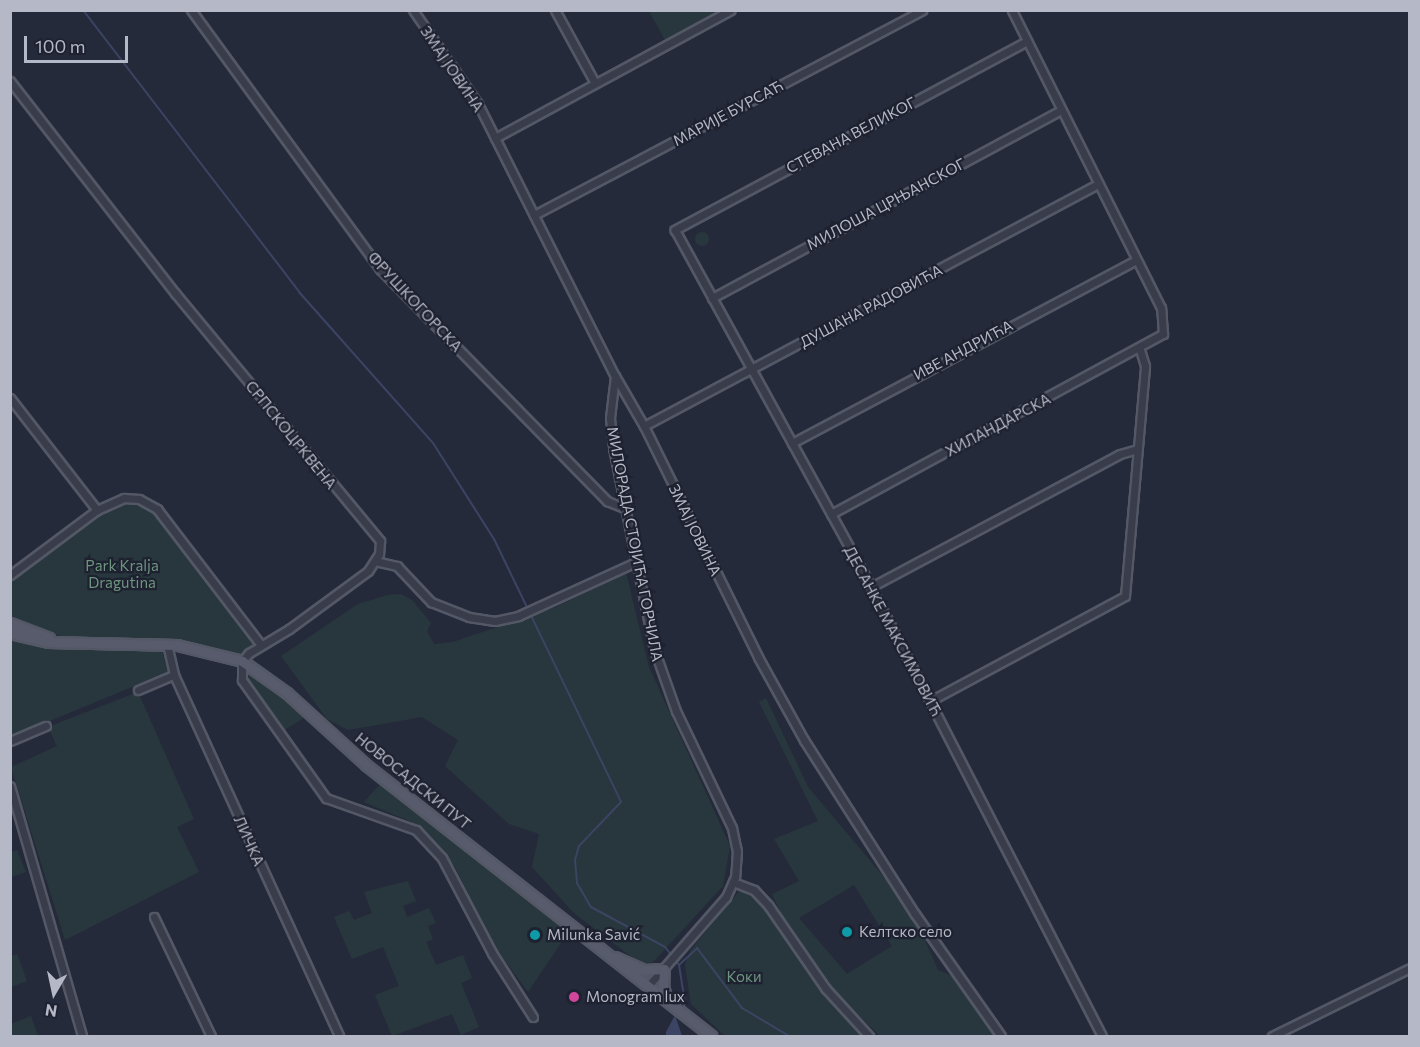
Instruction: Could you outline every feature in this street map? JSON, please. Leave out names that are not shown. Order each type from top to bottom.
[{"type":"main road","name":"НОВОСАДСКИ ПУТ","points":[[10,623],[60,641]]},
{"type":"main road","name":"НОВОСАДСКИ ПУТ","points":[[10,633],[35,641],[166,644],[215,651],[242,661],[287,693],[366,765],[712,1036]]},
{"type":"main road","points":[[612,957],[626,959],[644,970],[667,965],[663,986],[668,1000]]},
{"type":"street","name":"ФРУШКОГОРСКА","points":[[191,10],[380,269],[607,501],[624,508]]},
{"type":"street","name":"ЗМАЈ ЈОВИНА","points":[[412,10],[471,92],[615,376],[644,426],[758,657],[810,750],[915,914],[1001,1036]]},
{"type":"street","points":[[555,10],[595,83]]},
{"type":"street","points":[[495,138],[731,10]]},
{"type":"street","name":"МАРИЈЕ БУРСАЋ","points":[[534,215],[922,10]]},
{"type":"street","points":[[1012,10],[1135,261]]},
{"type":"street","name":"СТЕВАНА ВЕЛИКОГ","points":[[675,230],[1027,41]]},
{"type":"street","name":"СРПСКОЦРКВЕНА","points":[[10,81],[175,293],[380,541],[375,561]]},
{"type":"street","name":"МИЛОША ЦРЊАНСКОГ","points":[[712,298],[1061,110]]},
{"type":"street","name":"ДУШАНА РАДОВИЋА","points":[[644,426],[1096,185]]},
{"type":"street","name":"ДЕСАНКЕ МАКСИМОВИЋ","points":[[675,230],[871,587],[1102,1036]]},
{"type":"street","name":"ХИЛАНДАРСКА","points":[[831,514],[1140,350],[1163,334],[1161,308],[1135,261]]},
{"type":"street","name":"ИВЕ АНДРИЋА","points":[[792,443],[1135,261]]},
{"type":"street","points":[[930,701],[1125,597],[1145,366],[1140,350]]},
{"type":"street","name":"МИЛОРАДА СТОЈИЋА ГОРЧИЛА","points":[[615,376],[610,418],[624,508],[661,675],[735,834],[738,859],[733,882]]},
{"type":"street","points":[[10,398],[97,510]]},
{"type":"street","points":[[871,587],[1120,454],[1137,449]]},
{"type":"street","points":[[10,575],[97,510],[131,497],[156,510],[261,645]]},
{"type":"street","points":[[532,1017],[492,953],[442,858],[416,830],[326,798],[244,685],[242,661],[261,645],[333,598],[375,561],[392,563],[431,602],[447,609],[495,621],[518,615],[636,562]]},
{"type":"street","name":"ЛИЧКА","points":[[166,644],[174,675],[339,1036]]},
{"type":"street","points":[[138,690],[174,675]]},
{"type":"street","points":[[10,741],[46,726]]},
{"type":"street","points":[[10,786],[82,1036]]},
{"type":"street","points":[[649,985],[720,906],[733,882],[754,890],[768,905],[826,989],[869,1036]]},
{"type":"street","points":[[154,917],[211,1036]]},
{"type":"street","points":[[1272,1036],[1410,968]]},
{"type":"green space","points":[[649,11],[723,11],[665,40]]},
{"type":"green space","points":[[699,232],[705,232],[709,239],[705,246],[699,246],[695,242],[695,236]]},
{"type":"green space","name":"Park Kralja Dragutina","points":[[131,497],[157,509],[261,645],[242,661],[207,646],[60,636],[22,626],[11,617],[10,575],[97,510]]},
{"type":"green space","points":[[626,573],[649,667],[730,846],[723,886],[653,962],[641,964],[574,913],[532,867],[539,834],[509,824],[445,766],[458,740],[422,717],[348,730],[327,719],[281,656],[358,604],[388,595],[401,594],[412,600],[431,623],[427,631],[434,644],[453,642],[554,608]]},
{"type":"green space","points":[[11,638],[43,648],[162,651],[168,672],[11,737]]},
{"type":"green space","points":[[246,668],[272,686],[307,716],[283,731],[251,688],[245,676]]},
{"type":"green space","points":[[138,692],[194,819],[177,827],[199,872],[65,940],[11,767],[57,746],[48,727]]},
{"type":"green space","points":[[766,698],[808,787],[894,889],[921,931],[938,970],[957,978],[998,1036],[880,1036],[831,988],[786,925],[772,894],[799,881],[774,839],[818,821],[759,702]],"holes":[[[854,885],[892,946],[847,974],[799,918]]]},
{"type":"green space","points":[[382,782],[569,931],[528,992],[490,940],[455,867],[429,835],[409,821],[364,802]]},
{"type":"green space","points":[[17,850],[26,872],[11,877],[11,852]]},
{"type":"green space","points":[[408,881],[416,901],[403,906],[407,917],[429,908],[436,923],[428,926],[433,939],[426,942],[436,965],[463,955],[472,978],[461,983],[479,1027],[461,1035],[452,1014],[392,1036],[375,995],[399,986],[383,947],[352,959],[334,917],[349,911],[354,920],[372,913],[364,892]]},
{"type":"green space","name":"Коки","points":[[741,889],[762,905],[824,994],[864,1036],[725,1036],[691,1004],[685,965],[690,951]]},
{"type":"green space","points":[[17,954],[27,981],[11,987],[11,956]]},
{"type":"green space","points":[[31,1016],[38,1036],[11,1036],[11,1024]]},
{"type":"water","points":[[675,1015],[682,1036],[666,1036],[666,1032]]},
{"type":"waterway","points":[[83,10],[299,292],[433,443],[494,539],[621,802],[579,846],[575,860],[577,883],[591,907],[665,947],[679,965],[685,1004],[682,1009]]},
{"type":"waterway","points":[[679,965],[697,948],[742,1008],[789,1036]]},
{"type":"place","name":"Келтско село","points":[[847,932]]},
{"type":"place","name":"Milunka Savić","points":[[535,935]]},
{"type":"place","name":"Monogram lux","points":[[574,997]]}]
